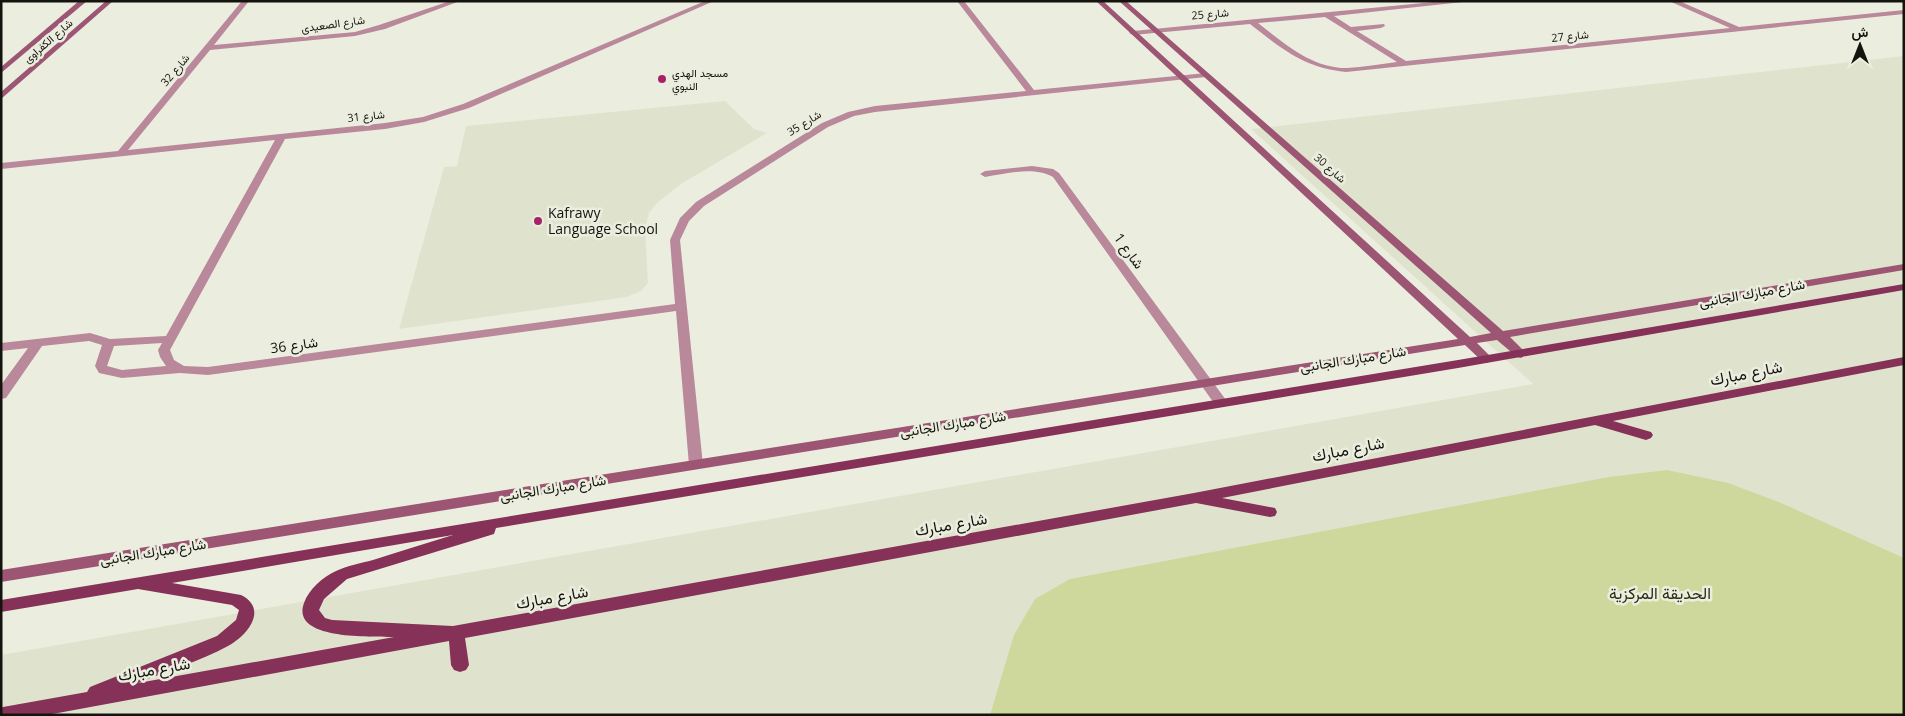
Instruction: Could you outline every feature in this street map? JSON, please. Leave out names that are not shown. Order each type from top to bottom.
[{"type":"main road","points":[[1,606],[540,515],[1521,354],[1904,287]]},
{"type":"main road","name":"شارع مبارك","points":[[3,715],[1194,498],[1903,362]]},
{"type":"main road","points":[[1594,420],[1646,435]]},
{"type":"main road","points":[[1194,498],[1270,512]]},
{"type":"main road","points":[[460,665],[456,633],[321,625],[314,620],[310,613],[311,605],[321,588],[342,575],[540,515]]},
{"type":"main road","points":[[70,702],[222,641],[242,625],[246,616],[247,608],[243,603],[235,599],[133,583]]},
{"type":"street","name":"شارع الكفراوى","points":[[1,71],[84,1]]},
{"type":"street","name":"شارع الكفراوى","points":[[1,97],[110,1]]},
{"type":"street","name":"شارع 32","points":[[121,153],[246,1]]},
{"type":"street","name":"شارع الصعيدى","points":[[208,48],[355,34],[382,27],[457,1]]},
{"type":"street","name":"شارع 31","points":[[1,166],[385,126],[448,112],[476,102],[711,1]]},
{"type":"street","points":[[960,1],[1032,93]]},
{"type":"street","points":[[1099,1],[1487,359]]},
{"type":"street","name":"شارع 30","points":[[1122,1],[1521,354]]},
{"type":"street","points":[[1369,1],[1382,9]]},
{"type":"street","name":"شارع 25","points":[[1133,33],[1469,1]]},
{"type":"street","points":[[1672,1],[1739,29]]},
{"type":"street","name":"شارع 27","points":[[1252,22],[1302,60],[1314,65],[1346,70],[1904,12]]},
{"type":"street","points":[[1327,14],[1405,64]]},
{"type":"street","points":[[1350,29],[1381,26]]},
{"type":"street","name":"شارع 35","points":[[696,465],[675,240],[684,220],[700,204],[825,125],[851,114],[875,109],[1206,75]]},
{"type":"street","points":[[179,368],[168,362],[164,356],[164,350],[282,136]]},
{"type":"street","name":"شارع 1","points":[[985,174],[1033,169],[1054,173],[1221,403]]},
{"type":"street","name":"شارع مبارك الجانبى","points":[[1,576],[1467,341],[1904,267]]},
{"type":"street","name":"شارع 36","points":[[109,344],[102,366],[103,370],[122,374],[179,368],[195,371],[223,369],[681,307]]},
{"type":"street","points":[[1,347],[90,337],[109,344],[169,339]]},
{"type":"street","points":[[1,395],[38,343]]},
{"type":"shaded area","points":[[1904,56],[1904,715],[1,715],[1,655],[1533,384],[1251,129]]},
{"type":"shaded area","name":"Kafrawy Language School","points":[[725,101],[754,129],[767,133],[681,184],[657,203],[649,213],[645,228],[648,283],[641,291],[627,297],[399,329],[444,167],[457,166],[466,126]]},
{"type":"green space","name":"الحديقة المركزية","points":[[1667,470],[1728,483],[1781,503],[1904,558],[1904,715],[990,715],[1014,635],[1035,599],[1070,579],[1609,477]]},
{"type":"place","name":"مسجد الهدي النبوي","points":[[662,79]]},
{"type":"place","name":"Kafrawy Language School","points":[[538,221]]}]
